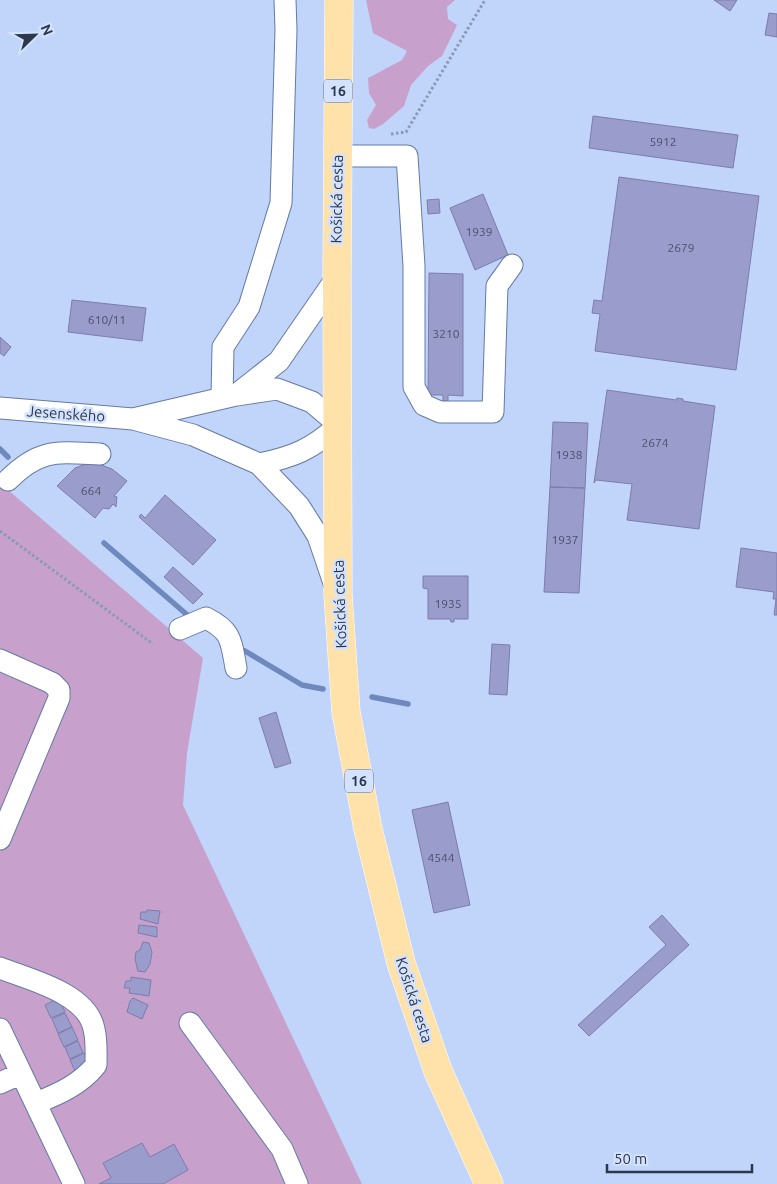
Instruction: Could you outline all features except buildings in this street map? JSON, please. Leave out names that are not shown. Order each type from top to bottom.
[{"type":"main road","name":"Košická cesta","points":[[339,0],[337,277],[339,425],[338,595],[346,712],[379,881],[401,963],[438,1071],[489,1184]]},
{"type":"street","points":[[229,397],[223,348],[249,307],[281,202],[286,30],[285,0]]},
{"type":"street","points":[[338,156],[407,156],[414,266],[414,388],[424,405],[440,412],[493,412],[497,286],[512,265]]},
{"type":"street","points":[[229,397],[279,361],[337,277]]},
{"type":"street","points":[[133,419],[229,397],[277,390],[312,402],[339,425],[317,445],[303,452],[289,458],[259,464]]},
{"type":"street","name":"Jesenského","points":[[0,408],[133,419]]},
{"type":"street","points":[[133,419],[193,435],[259,464],[299,506],[318,536],[338,595]]},
{"type":"street","points":[[8,480],[24,464],[48,454],[65,452],[100,454]]},
{"type":"street","points":[[180,629],[206,618],[220,625],[230,635],[236,668]]},
{"type":"street","points":[[0,660],[52,683],[59,690],[59,698],[0,839]]},
{"type":"street","points":[[0,968],[71,997],[86,1010],[94,1029],[96,1065],[86,1077],[60,1093],[36,1103]]},
{"type":"street","points":[[190,1023],[282,1149],[298,1184]]},
{"type":"street","points":[[0,1029],[74,1184]]},
{"type":"street","points":[[0,1083],[20,1074]]},
{"type":"path","points":[[377,156],[380,136],[406,132],[485,0]]},
{"type":"path","points":[[0,530],[153,644]]},
{"type":"shaded area","points":[[366,0],[455,0],[447,7],[448,19],[457,25],[442,56],[428,66],[411,85],[404,106],[383,124],[374,129],[369,128],[367,120],[376,105],[369,93],[368,78],[402,60],[407,51],[373,33]]},
{"type":"shaded area","points":[[0,483],[203,658],[187,753],[183,805],[362,1184],[0,1184]]},
{"type":"waterway","points":[[0,449],[8,457]]},
{"type":"waterway","points":[[104,543],[192,619]]},
{"type":"waterway","points":[[245,651],[302,685],[323,689]]},
{"type":"waterway","points":[[372,697],[408,704]]}]
